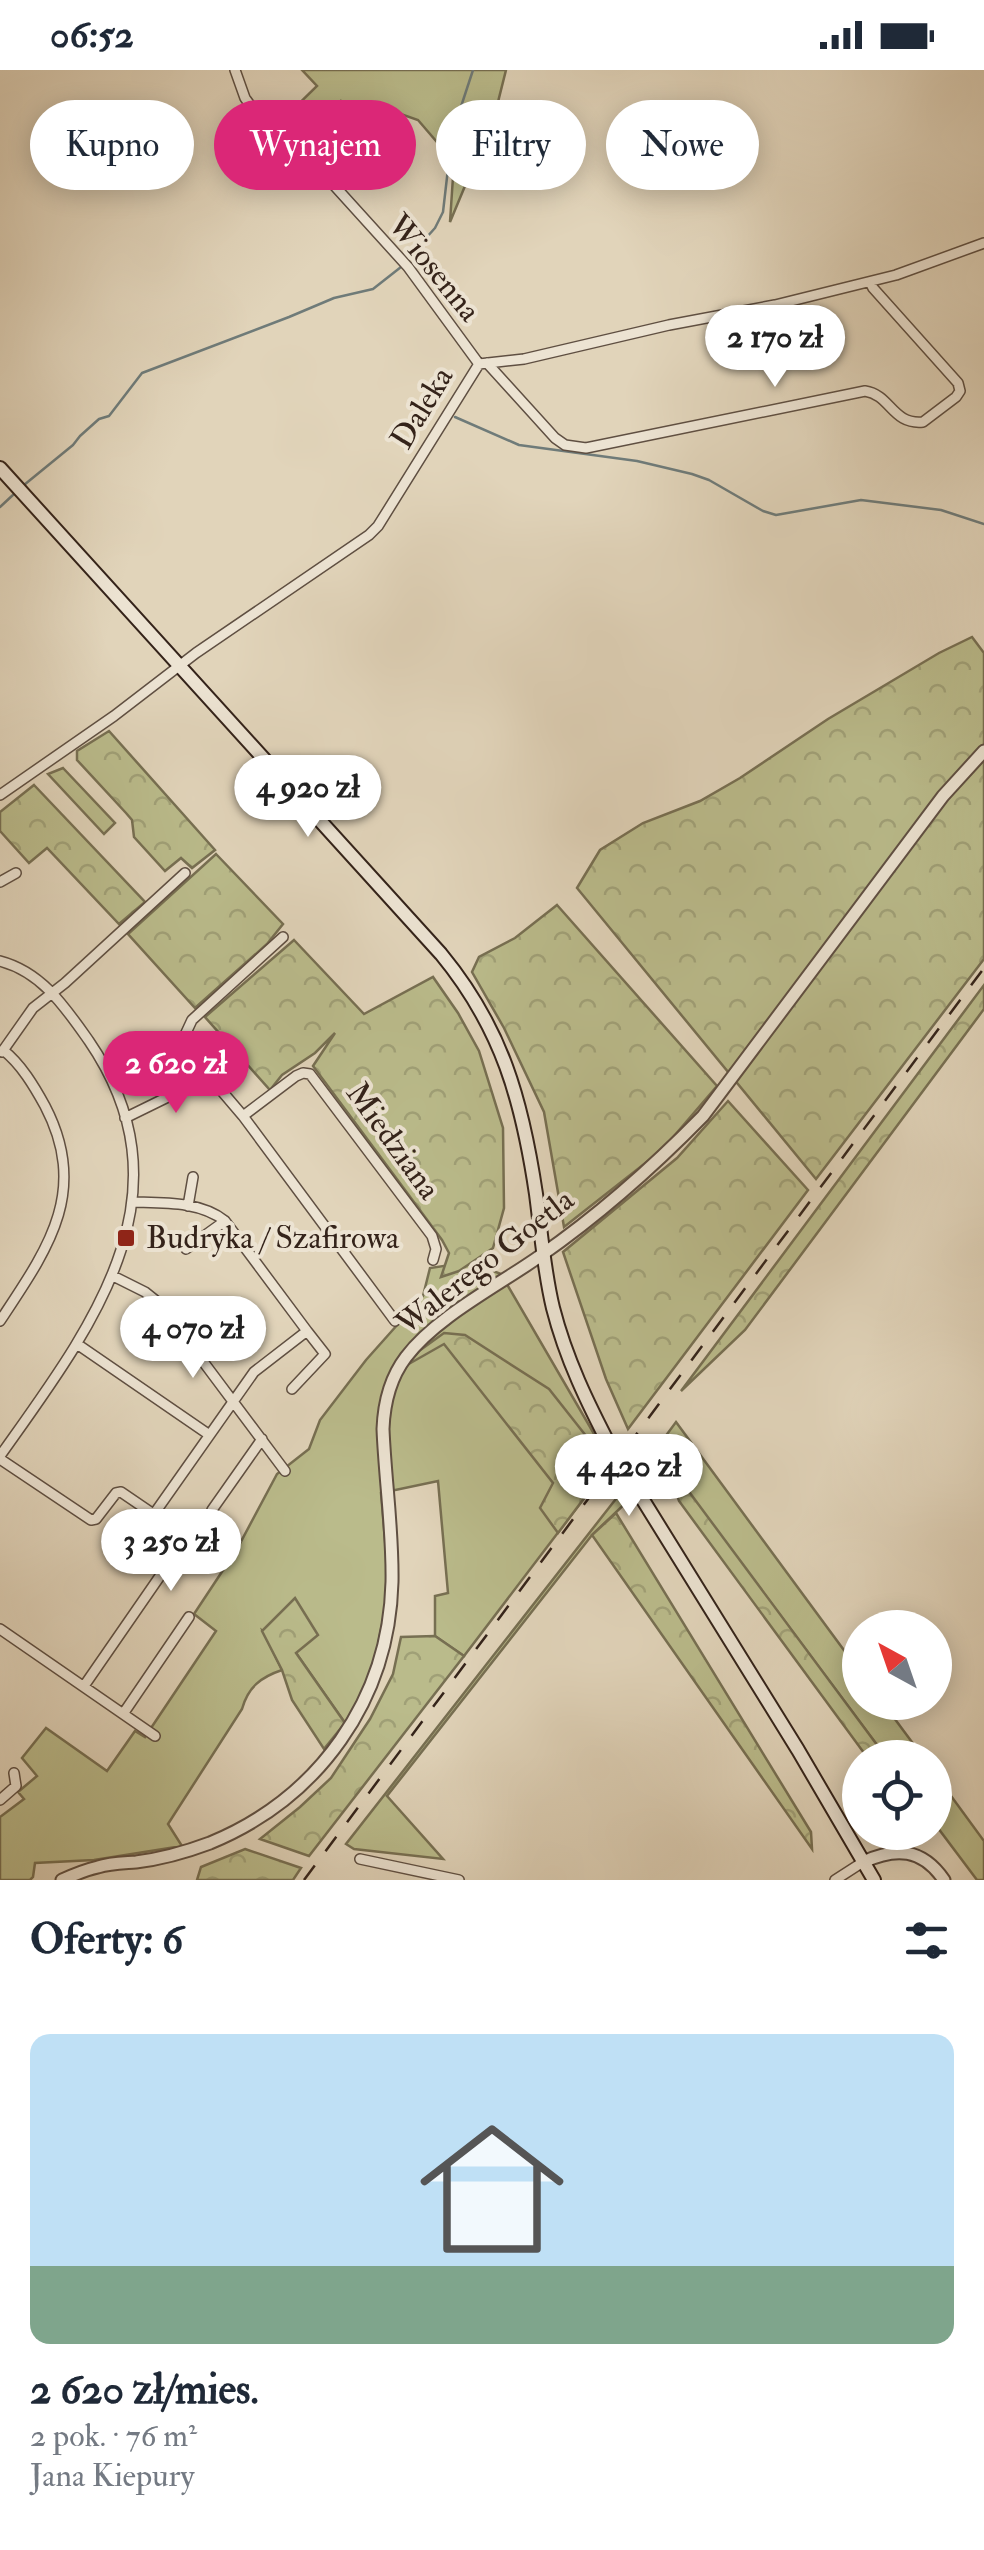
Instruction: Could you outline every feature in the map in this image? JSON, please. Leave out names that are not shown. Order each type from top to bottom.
[{"type":"main road","points":[[0,468],[441,954],[482,1011],[519,1101],[552,1305],[588,1405],[798,1750],[867,1860],[884,1880]]},
{"type":"main road","points":[[867,1860],[874,1880]]},
{"type":"street","name":"Wiosenna","points":[[235,70],[260,119],[312,161],[408,266],[483,364],[565,444],[586,448],[865,391],[879,396],[904,420],[923,422],[958,394],[958,383],[870,282]]},
{"type":"street","name":"Daleka","points":[[0,795],[210,643],[369,536],[483,364],[524,359],[775,305],[896,275],[984,243]]},
{"type":"street","name":"Walerego Goetla","points":[[62,1880],[96,1867],[185,1851],[239,1830],[307,1781],[338,1744],[376,1675],[387,1633],[392,1554],[384,1406],[395,1374],[406,1357],[432,1330],[543,1254],[658,1162],[703,1116],[942,796],[984,752]]},
{"type":"street","points":[[0,882],[16,872]]},
{"type":"street","points":[[0,1321],[41,1258],[57,1225],[65,1190],[61,1148],[52,1120],[13,1058],[2,1052],[29,1012],[185,873]]},
{"type":"street","points":[[283,937],[206,1006],[187,1028],[186,1049],[244,1116],[395,1321]]},
{"type":"street","points":[[0,961],[33,975],[52,993],[97,1054],[125,1118],[132,1166],[126,1238],[113,1276],[56,1377],[0,1457],[90,1520],[96,1519],[118,1492],[187,1537],[84,1686]]},
{"type":"street","points":[[125,1118],[178,1092],[203,1072]]},
{"type":"street","name":"Miedziana","points":[[244,1116],[296,1076],[310,1074],[432,1236],[436,1249],[433,1260]]},
{"type":"street","points":[[188,1206],[194,1177]]},
{"type":"street","points":[[132,1202],[206,1209],[224,1221],[325,1354],[292,1390]]},
{"type":"street","points":[[186,1250],[224,1221]]},
{"type":"street","points":[[113,1276],[160,1304],[285,1471]]},
{"type":"street","points":[[154,1514],[254,1372],[308,1331]]},
{"type":"street","points":[[76,1344],[208,1434]]},
{"type":"street","points":[[212,1510],[262,1439]]},
{"type":"street","points":[[123,1714],[189,1617]]},
{"type":"street","points":[[0,1629],[155,1736]]},
{"type":"street","points":[[0,1800],[16,1786],[14,1773]]},
{"type":"street","points":[[836,1880],[867,1860],[892,1852],[914,1854],[936,1869],[944,1880]]},
{"type":"street","points":[[360,1859],[459,1880]]},
{"type":"green space","points":[[302,70],[506,70],[498,100],[436,100],[436,141],[416,119],[416,100],[303,100],[317,86]]},
{"type":"green space","points":[[452,190],[463,190],[450,222]]},
{"type":"green space","points":[[972,637],[984,653],[984,959],[816,1179],[577,888],[600,850],[643,823],[700,801],[828,719]]},
{"type":"green space","points":[[109,731],[215,850],[192,868],[181,858],[165,871],[134,837],[132,820],[77,760],[77,751]]},
{"type":"green space","points":[[63,768],[115,823],[104,834],[48,774]]},
{"type":"green space","points":[[34,785],[145,902],[119,924],[47,848],[29,863],[0,831],[0,812]]},
{"type":"green space","points":[[216,854],[283,924],[267,944],[195,1008],[128,934]]},
{"type":"green space","points":[[557,905],[717,1086],[662,1150],[564,1227],[544,1112],[472,972],[479,957],[515,938]]},
{"type":"green space","points":[[294,940],[364,1014],[433,977],[479,1051],[503,1128],[504,1208],[493,1248],[459,1271],[441,1277],[449,1253],[442,1240],[313,1066],[335,1033],[315,1053],[282,1075],[270,1090],[205,1017]]},
{"type":"green space","points":[[984,985],[984,1009],[745,1330],[681,1391]]},
{"type":"green space","points":[[728,1101],[808,1190],[628,1429],[606,1379],[563,1252],[677,1158]]},
{"type":"green space","points":[[470,1262],[501,1274],[611,1463],[464,1656],[435,1636],[435,1596],[448,1593],[438,1481],[381,1493],[389,1588],[372,1676],[345,1723],[296,1653],[263,1631],[282,1670],[252,1689],[168,1824],[182,1846],[94,1860],[35,1863],[30,1880],[0,1880],[0,1817],[24,1799],[18,1792],[37,1776],[22,1758],[46,1728],[107,1771],[135,1731],[145,1737],[216,1631],[194,1614],[237,1549],[277,1474],[309,1449],[320,1420],[423,1296],[430,1268]]},
{"type":"green space","points":[[444,1333],[465,1335],[549,1389],[609,1465],[558,1533],[540,1508],[553,1483],[444,1344],[407,1365]]},
{"type":"green space","points":[[676,1422],[842,1648],[842,1698],[656,1449]]},
{"type":"green space","points":[[664,1458],[842,1698],[842,1720],[859,1720],[873,1740],[855,1740],[679,1501]]},
{"type":"green space","points":[[626,1486],[633,1496],[592,1535],[387,1796],[443,1859],[354,1849],[346,1844]]},
{"type":"green space","points":[[616,1513],[811,1832],[812,1849],[592,1535]]},
{"type":"green space","points":[[295,1598],[318,1635],[296,1653],[345,1723],[324,1749],[292,1700],[262,1631]]},
{"type":"green space","points":[[435,1636],[464,1656],[309,1856],[260,1839],[331,1778],[370,1719],[393,1674],[401,1637]]},
{"type":"green space","points":[[858,1720],[896,1720],[910,1740],[873,1740]]},
{"type":"green space","points":[[952,1797],[984,1841],[984,1880],[977,1880],[952,1847]]},
{"type":"green space","points":[[245,1849],[301,1868],[293,1880],[197,1880],[201,1867]]},
{"type":"waterway","points":[[409,257],[435,228],[443,212],[452,134],[473,70]]},
{"type":"waterway","points":[[24,485],[99,419],[109,416],[142,373],[334,298],[373,289],[401,267]]},
{"type":"waterway","points":[[455,417],[519,445],[637,461],[692,474],[776,515],[861,500],[941,510],[984,524]]},
{"type":"waterway","points":[[0,507],[14,494]]},
{"type":"railway","points":[[304,1880],[984,968]]},
{"type":"place","name":"Budryka / Szafirowa","points":[[126,1238]]}]
